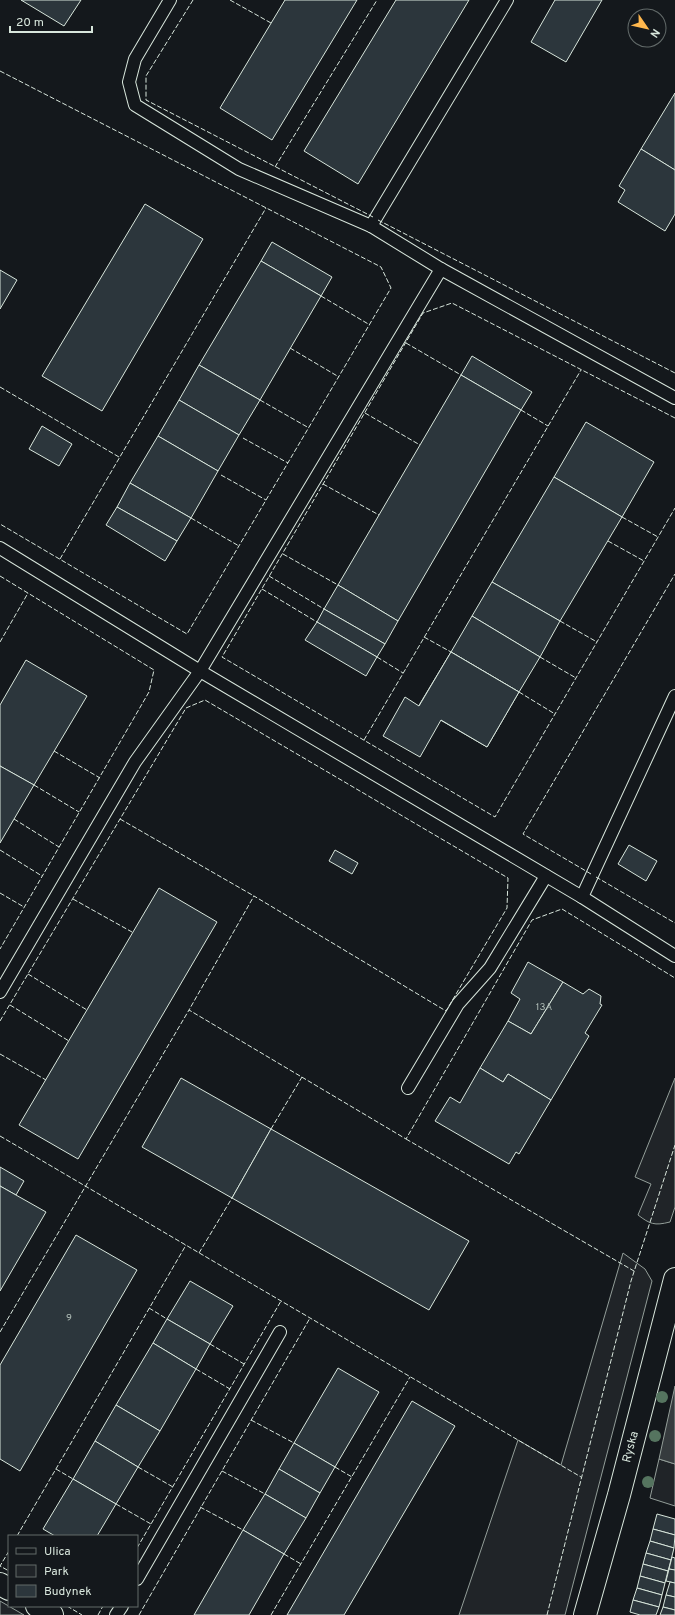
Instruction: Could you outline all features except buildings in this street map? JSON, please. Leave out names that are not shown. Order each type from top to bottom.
[{"type":"street","name":"Ryska","points":[[585,1615],[619,1494],[675,1279]]},
{"type":"street","points":[[39,1607],[52,1615]]},
{"type":"lane","points":[[170,0],[135,59],[130,82],[135,105],[239,169],[371,226],[441,269],[675,398]]},
{"type":"lane","points":[[371,226],[507,0]]},
{"type":"lane","points":[[0,992],[135,762],[200,671],[441,269]]},
{"type":"lane","points":[[0,548],[200,671],[582,897],[675,956]]},
{"type":"lane","points":[[582,897],[675,696]]},
{"type":"lane","points":[[408,1088],[458,1004],[490,968],[546,876]]},
{"type":"lane","points":[[138,1577],[280,1332]]},
{"type":"green space","points":[[675,1078],[675,1207],[670,1222],[656,1224],[649,1222],[638,1215],[651,1184],[635,1177]]},
{"type":"green space","points":[[623,1253],[645,1269],[652,1281],[565,1615],[459,1615],[518,1440],[561,1465]]},
{"type":"green space","points":[[659,1459],[675,1464],[675,1506],[650,1498]]},
{"type":"green space","points":[[0,1601],[24,1615],[0,1615]]},
{"type":"shaded area","points":[[675,1386],[675,1464],[659,1459]]},
{"type":"fence","points":[[193,0],[146,76],[146,100],[373,217]]},
{"type":"fence","points":[[230,0],[271,23]]},
{"type":"fence","points":[[275,167],[377,0]]},
{"type":"fence","points":[[0,71],[381,267],[391,288],[187,634],[0,524]]},
{"type":"fence","points":[[60,559],[266,208]]},
{"type":"fence","points":[[378,220],[675,373]]},
{"type":"fence","points":[[321,296],[370,325]]},
{"type":"fence","points":[[675,418],[452,303],[423,313],[222,657],[495,817],[675,508]]},
{"type":"fence","points":[[406,343],[461,375]]},
{"type":"fence","points":[[290,348],[339,377]]},
{"type":"fence","points":[[364,740],[581,370]]},
{"type":"fence","points":[[0,387],[119,457]]},
{"type":"fence","points":[[260,400],[309,428]]},
{"type":"fence","points":[[521,410],[548,426]]},
{"type":"fence","points":[[365,413],[420,445]]},
{"type":"fence","points":[[243,438],[288,463]]},
{"type":"fence","points":[[221,475],[266,500]]},
{"type":"fence","points":[[323,484],[379,515]]},
{"type":"fence","points":[[622,517],[658,537]]},
{"type":"fence","points":[[191,518],[239,546]]},
{"type":"fence","points":[[608,541],[644,561]]},
{"type":"fence","points":[[283,554],[338,585]]},
{"type":"fence","points":[[591,874],[523,834],[675,574]]},
{"type":"fence","points":[[0,576],[154,670],[149,692],[0,949]]},
{"type":"fence","points":[[269,576],[324,609]]},
{"type":"fence","points":[[262,589],[317,622]]},
{"type":"fence","points":[[0,642],[28,593]]},
{"type":"fence","points":[[560,621],[597,642]]},
{"type":"fence","points":[[424,637],[451,652]]},
{"type":"fence","points":[[377,657],[403,673]]},
{"type":"fence","points":[[540,657],[576,678]]},
{"type":"fence","points":[[519,692],[555,714]]},
{"type":"fence","points":[[0,1021],[186,708],[205,700],[508,878],[507,908],[446,1011],[254,896],[189,1010],[406,1139],[532,920],[562,909],[675,978]]},
{"type":"fence","points":[[54,751],[100,778]]},
{"type":"fence","points":[[34,785],[79,812]]},
{"type":"fence","points":[[14,819],[59,847]]},
{"type":"fence","points":[[120,819],[254,896]]},
{"type":"fence","points":[[0,850],[42,876]]},
{"type":"fence","points":[[596,877],[675,923]]},
{"type":"fence","points":[[0,893],[24,907]]},
{"type":"fence","points":[[73,899],[132,932]]},
{"type":"fence","points":[[28,974],[87,1010]]},
{"type":"fence","points":[[10,1005],[69,1041]]},
{"type":"fence","points":[[0,1332],[189,1010]]},
{"type":"fence","points":[[0,1054],[46,1080]]},
{"type":"fence","points":[[271,1129],[302,1077]]},
{"type":"fence","points":[[0,1136],[581,1477]]},
{"type":"fence","points":[[406,1139],[634,1271]]},
{"type":"fence","points":[[547,1615],[631,1281],[675,1145]]},
{"type":"fence","points":[[199,1253],[232,1198]]},
{"type":"fence","points":[[18,1535],[186,1245]]},
{"type":"fence","points":[[138,1546],[281,1301]]},
{"type":"fence","points":[[149,1308],[167,1319]]},
{"type":"fence","points":[[139,1615],[310,1318]]},
{"type":"fence","points":[[210,1344],[244,1364]]},
{"type":"fence","points":[[196,1369],[230,1389]]},
{"type":"fence","points":[[271,1615],[410,1377]]},
{"type":"fence","points":[[251,1420],[294,1443]]},
{"type":"fence","points":[[138,1467],[173,1487]]},
{"type":"fence","points":[[335,1467],[352,1477]]},
{"type":"fence","points":[[56,1469],[73,1479]]},
{"type":"fence","points":[[222,1471],[265,1494]]},
{"type":"fence","points":[[116,1504],[151,1524]]},
{"type":"fence","points":[[200,1507],[243,1530]]},
{"type":"fence","points":[[8,1553],[0,1566],[8,1570]]},
{"type":"fence","points":[[284,1554],[301,1564]]},
{"type":"fence","points":[[69,1607],[82,1615]]},
{"type":"fence","points":[[98,1615],[102,1607]]}]
